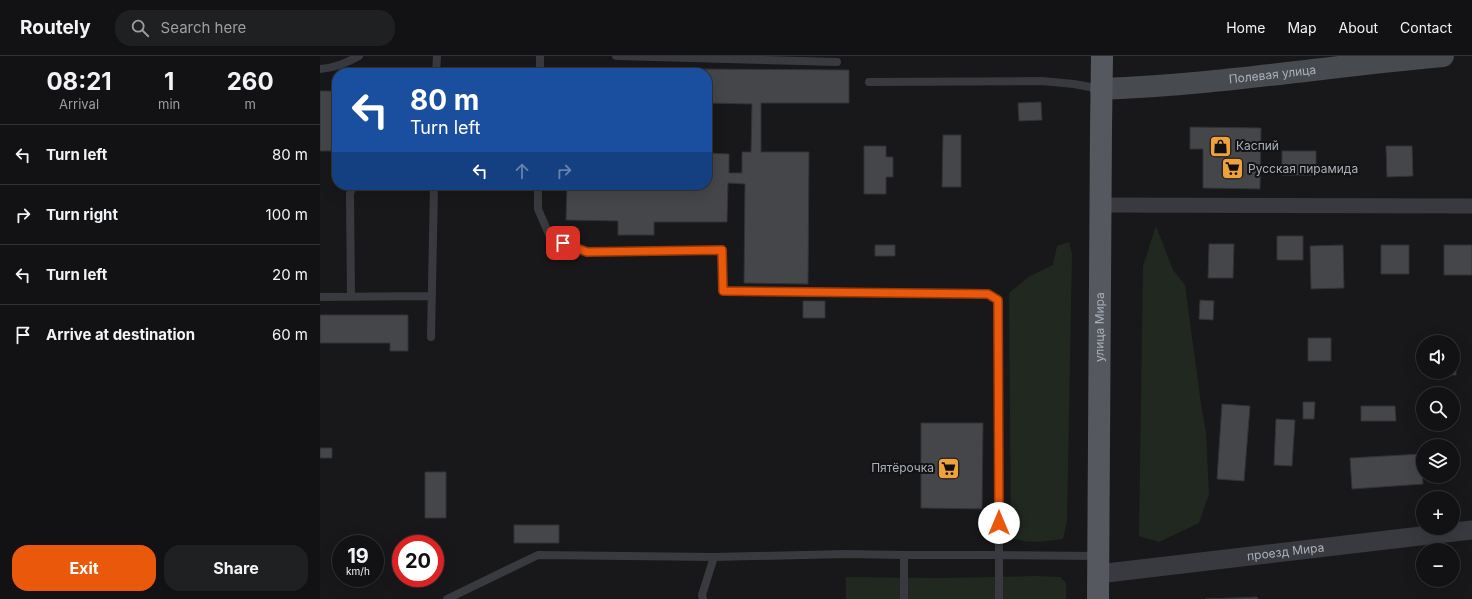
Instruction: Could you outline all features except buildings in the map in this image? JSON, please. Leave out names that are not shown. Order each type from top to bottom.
[{"type":"main road","name":"улица Мира","points":[[1098,599],[1102,56]]},
{"type":"main road","name":"Полевая улица","points":[[1101,89],[1181,85],[1443,56]]},
{"type":"street","points":[[1100,205],[1472,206]]},
{"type":"street","name":"проезд Мира","points":[[1098,565],[1472,530]]},
{"type":"lane","points":[[320,69],[331,68],[343,64],[359,56]]},
{"type":"lane","points":[[436,68],[437,56]]},
{"type":"lane","points":[[540,56],[540,68]]},
{"type":"lane","points":[[616,56],[837,62]]},
{"type":"lane","points":[[869,82],[1042,81],[1074,84],[1101,89]]},
{"type":"lane","points":[[351,190],[350,194],[351,297]]},
{"type":"lane","points":[[431,337],[434,190]]},
{"type":"lane","points":[[538,190],[538,209],[551,239],[587,252],[722,250],[723,291],[988,294],[998,300],[999,599]]},
{"type":"lane","points":[[320,297],[432,296]]},
{"type":"lane","points":[[447,599],[538,555],[714,557],[846,554],[999,555],[1098,565]]},
{"type":"lane","points":[[904,555],[904,599]]},
{"type":"lane","points":[[703,599],[702,595],[714,557]]},
{"type":"shaded area","points":[[1156,226],[1173,270],[1185,285],[1206,433],[1209,494],[1199,523],[1159,542],[1139,536],[1143,266]]},
{"type":"shaded area","points":[[1069,242],[1072,254],[1067,521],[1063,539],[1030,542],[1011,537],[1009,293],[1030,276],[1053,265],[1057,246]]},
{"type":"shaded area","points":[[846,577],[940,578],[1060,577],[1066,583],[1066,599],[846,599]]},
{"type":"place","name":"Каспий","points":[[1221,146]]},
{"type":"place","name":"Русская пирамида","points":[[1232,169]]},
{"type":"place","name":"Пятёрочка","points":[[949,468]]},
{"type":"route","points":[[563,243],[587,252],[722,250],[723,291],[988,294],[998,300],[999,523]]}]
